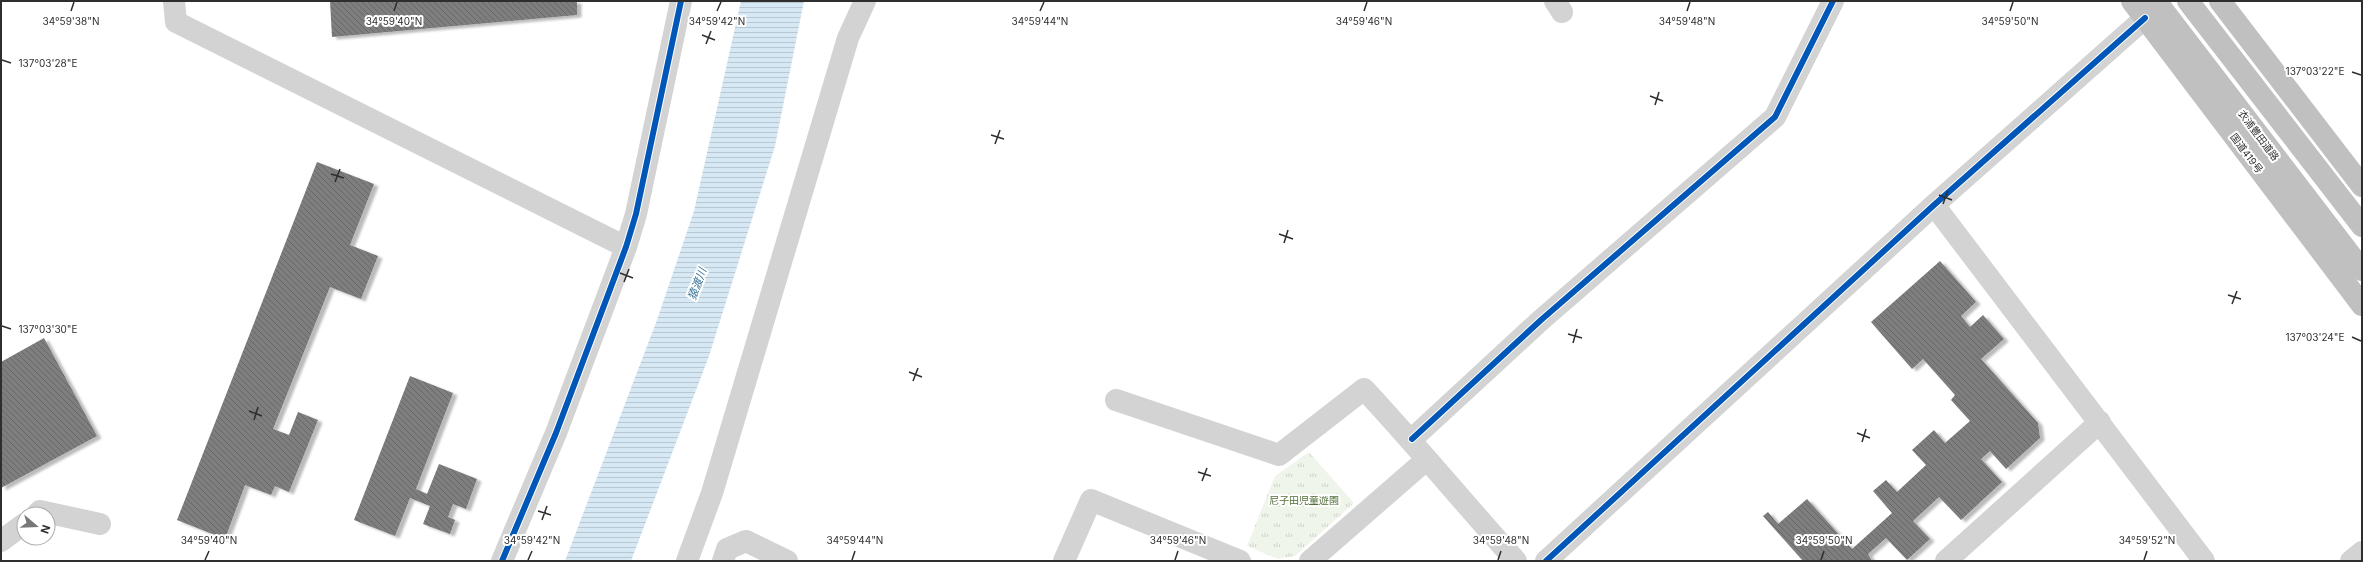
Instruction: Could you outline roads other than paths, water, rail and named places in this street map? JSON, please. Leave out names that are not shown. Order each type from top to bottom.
[{"type":"highway","name":"国道419号","points":[[2132,1],[2151,10],[2362,305]]},
{"type":"highway","points":[[2151,10],[2166,1]]},
{"type":"highway","points":[[2188,1],[2362,226]]},
{"type":"highway","points":[[2220,1],[2362,186]]},
{"type":"highway","name":"衣浦豊田道路","points":[[2151,10],[2362,270]]},
{"type":"street","points":[[174,1],[176,22],[626,247]]},
{"type":"street","points":[[502,561],[556,433],[626,247],[636,214],[681,1]]},
{"type":"street","points":[[687,561],[712,492],[848,38],[865,1]]},
{"type":"street","points":[[1412,440],[1541,320],[1775,117],[1833,1]]},
{"type":"street","points":[[1546,561],[1934,205],[2151,10]]},
{"type":"street","points":[[1934,205],[2204,561]]},
{"type":"street","points":[[1116,400],[1279,455],[1364,389],[1412,440],[1426,460],[1516,561]]},
{"type":"street","points":[[1946,561],[2100,422]]},
{"type":"street","points":[[1310,561],[1426,460]]},
{"type":"street","points":[[1064,561],[1090,500],[1240,561]]},
{"type":"street","points":[[56,514],[100,524]]},
{"type":"street","points":[[1,541],[16,530]]},
{"type":"street","points":[[723,561],[727,549],[746,541],[787,561]]},
{"type":"street","points":[[2351,561],[2362,552]]},
{"type":"water","name":"猿渡川","points":[[741,1],[804,1],[775,146],[709,356],[631,561],[565,561],[657,320],[694,211]]},
{"type":"park label","name":"尼子田児童遊園","points":[[1304,500]]}]
